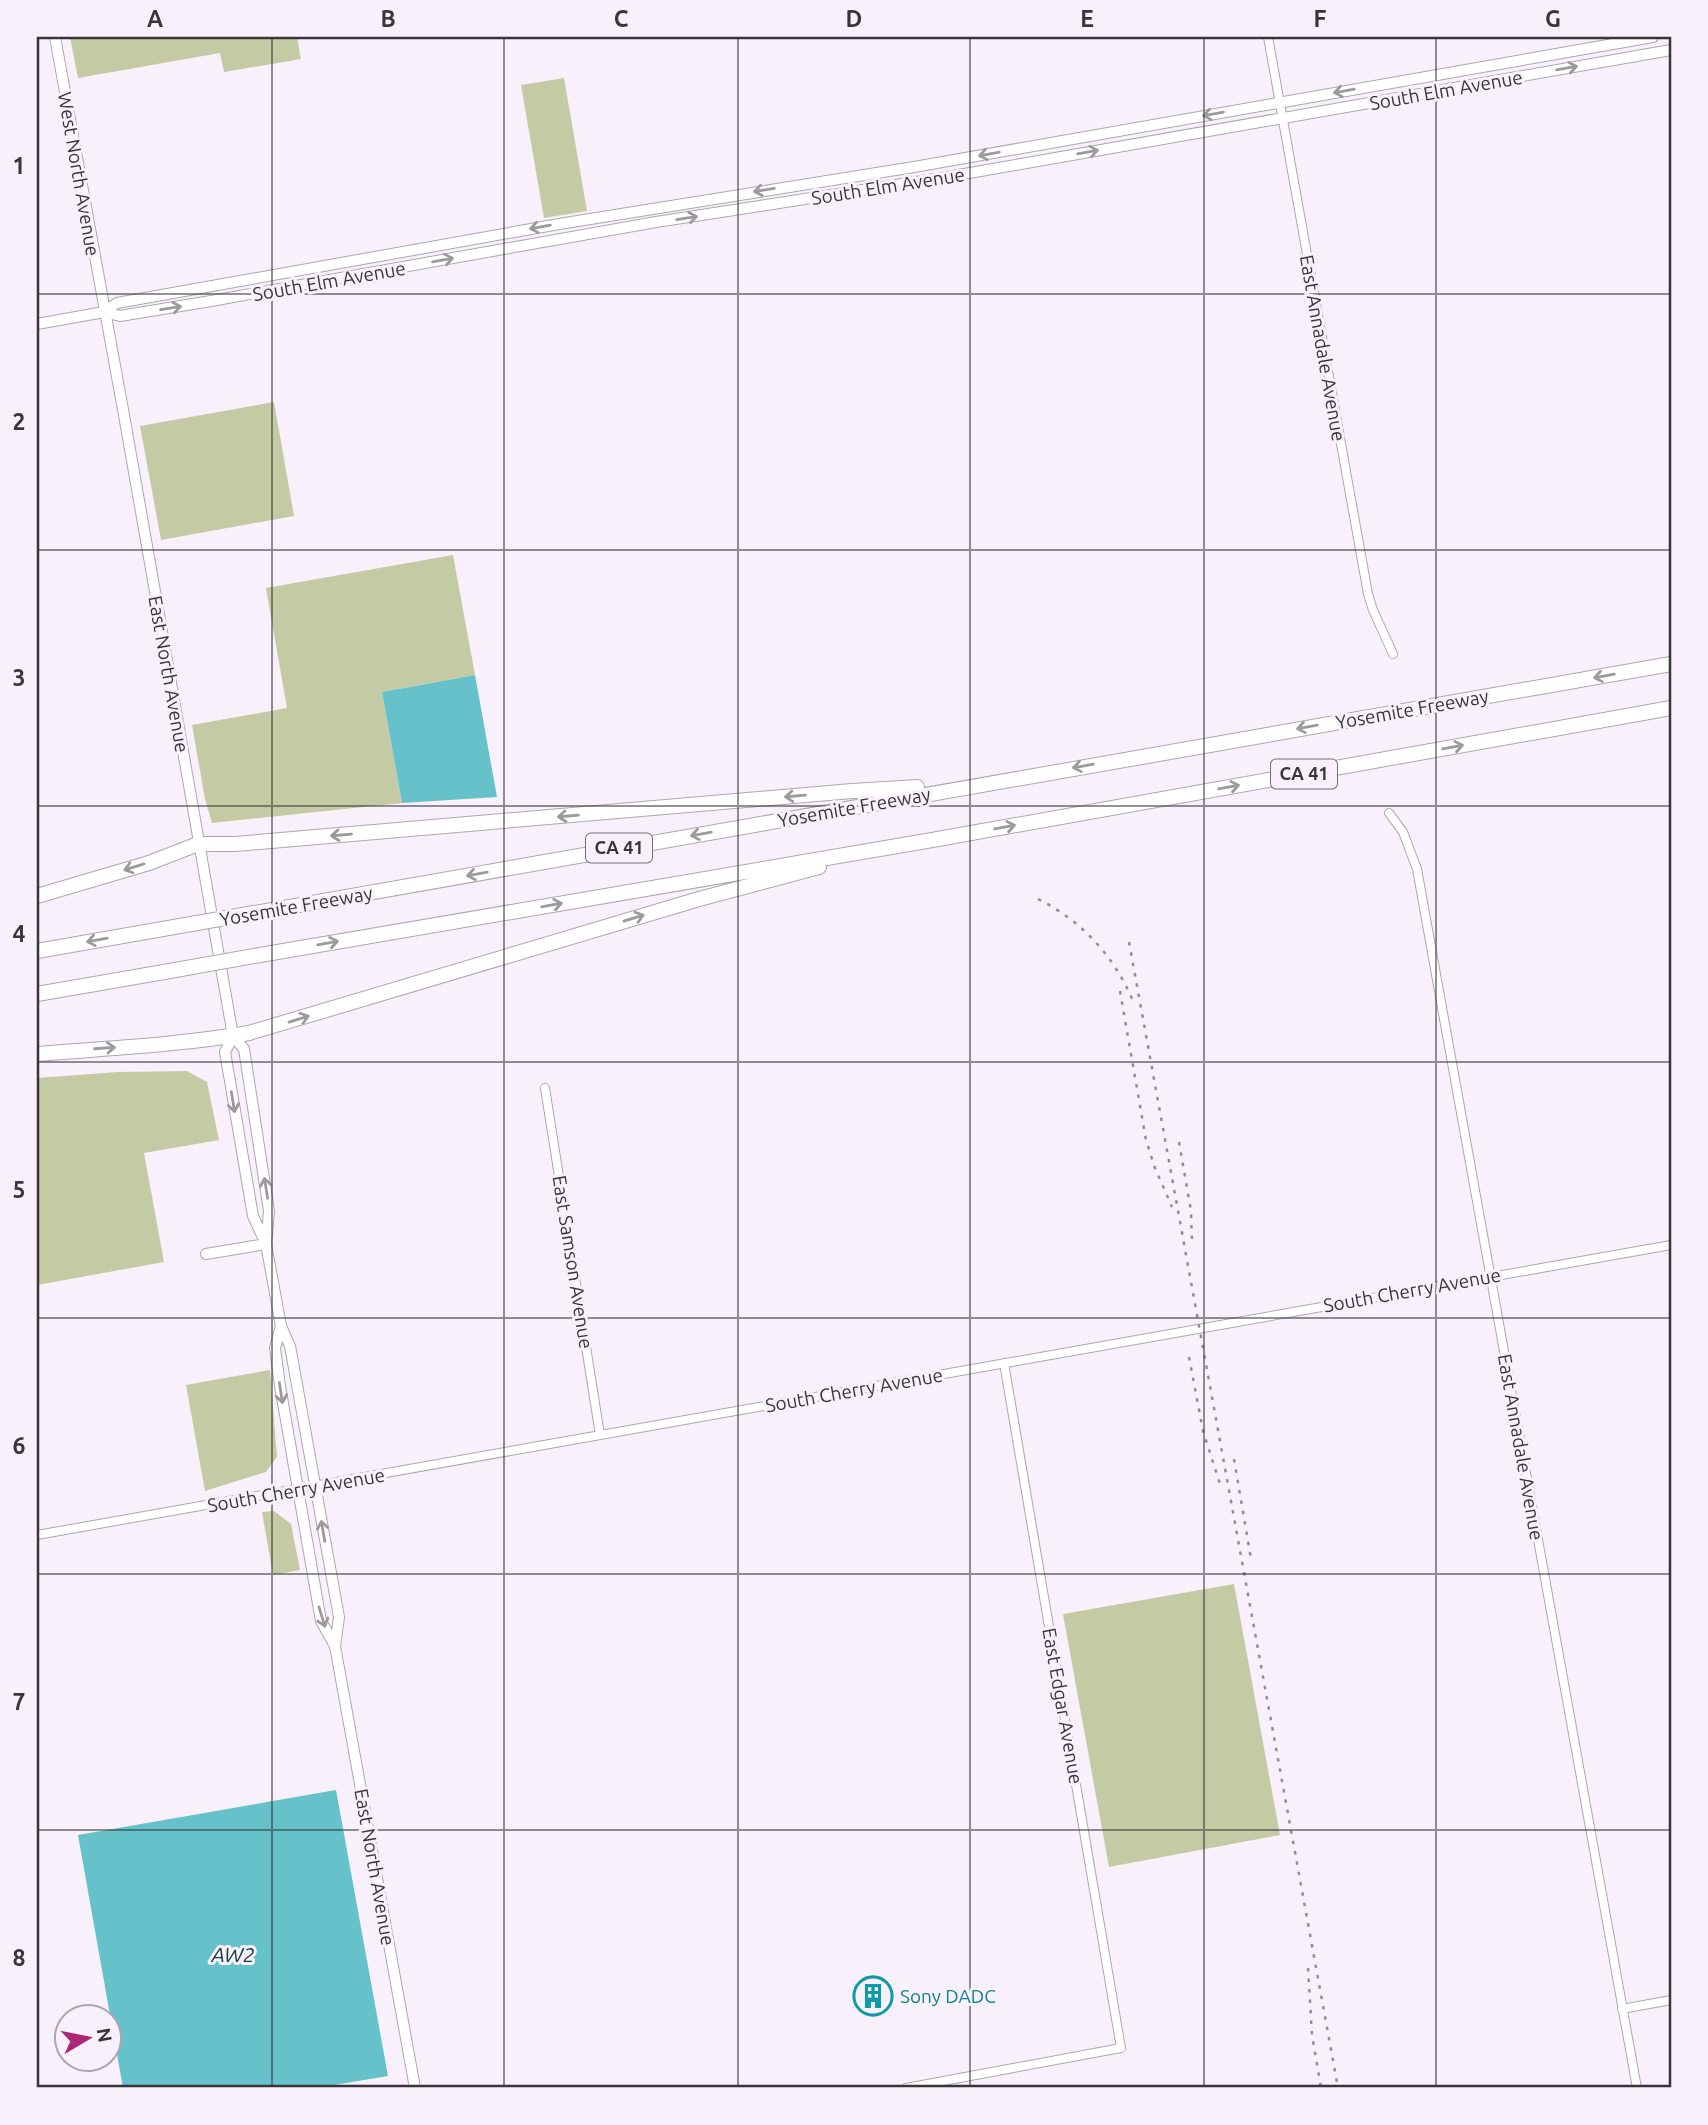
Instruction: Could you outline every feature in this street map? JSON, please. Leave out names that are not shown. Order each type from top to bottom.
[{"type":"highway","name":"Yosemite Freeway","points":[[37,951],[1671,664]]},
{"type":"highway","name":"CA 41","points":[[37,995],[260,954],[938,839],[1671,708]]},
{"type":"highway","points":[[37,896],[149,863],[198,844],[235,844],[838,792],[985,783]]},
{"type":"highway","points":[[37,1054],[169,1044],[249,1033],[699,899],[938,839]]},
{"type":"main road","name":"West North Avenue","points":[[55,37],[104,312]]},
{"type":"main road","name":"South Elm Avenue","points":[[104,312],[117,303],[130,300],[559,224],[914,167],[1653,37]]},
{"type":"main road","name":"South Elm Avenue","points":[[37,324],[104,312],[120,316],[731,211],[919,182],[1671,50]]},
{"type":"main road","points":[[729,196],[731,211]]},
{"type":"main road","name":"East North Avenue","points":[[104,312],[233,1036],[244,1049],[270,1211],[266,1244]]},
{"type":"main road","name":"East North Avenue","points":[[233,1036],[225,1052],[253,1216],[266,1244],[281,1326],[290,1346],[339,1617],[335,1646],[415,2088]]},
{"type":"main road","points":[[206,1254],[266,1244]]},
{"type":"main road","name":"East North Avenue","points":[[281,1326],[275,1348],[279,1386],[321,1621],[335,1646]]},
{"type":"street","name":"East Annadale Avenue","points":[[1268,37],[1368,594],[1393,654]]},
{"type":"street","name":"East Annadale Avenue","points":[[1389,813],[1402,832],[1417,869],[1637,2088]]},
{"type":"street","name":"East Samson Avenue","points":[[545,1088],[600,1435]]},
{"type":"street","name":"South Cherry Avenue","points":[[37,1535],[1671,1245]]},
{"type":"street","name":"East Edgar Avenue","points":[[906,2088],[1121,2048],[1004,1363]]},
{"type":"street","points":[[1622,2009],[1671,2000]]},
{"type":"green space","points":[[70,37],[297,37],[301,59],[224,72],[220,53],[78,78]]},
{"type":"green space","points":[[564,78],[587,211],[544,218],[521,85]]},
{"type":"green space","points":[[274,402],[294,516],[161,540],[140,426]]},
{"type":"green space","points":[[453,555],[475,675],[382,692],[402,803],[212,823],[192,725],[287,708],[266,588]]},
{"type":"green space","points":[[187,1071],[207,1082],[219,1140],[144,1153],[164,1262],[37,1285],[37,1078],[118,1072]]},
{"type":"green space","points":[[270,1370],[277,1457],[266,1472],[205,1491],[186,1385]]},
{"type":"green space","points":[[274,1511],[291,1524],[300,1570],[273,1575],[262,1512]]},
{"type":"green space","points":[[1234,1584],[1280,1835],[1109,1867],[1063,1614]]},
{"type":"water","points":[[475,675],[497,797],[402,803],[382,692]]},
{"type":"water","name":"AW2","points":[[336,1790],[388,2076],[316,2088],[123,2088],[120,2072],[122,2002],[108,2002],[78,1835]]},
{"type":"railway","points":[[1038,899],[1069,918],[1095,941],[1116,969],[1133,1001]]},
{"type":"railway","points":[[1129,942],[1338,2088]]},
{"type":"railway","points":[[1120,991],[1146,1140],[1172,1207]]},
{"type":"railway","points":[[1179,1142],[1191,1211],[1192,1243]]},
{"type":"railway","points":[[1189,1357],[1203,1431],[1220,1484]]},
{"type":"railway","points":[[1234,1459],[1251,1559]]},
{"type":"railway","points":[[1308,1968],[1312,2035],[1321,2088]]},
{"type":"place","name":"Sony DADC","points":[[873,1996]]}]
